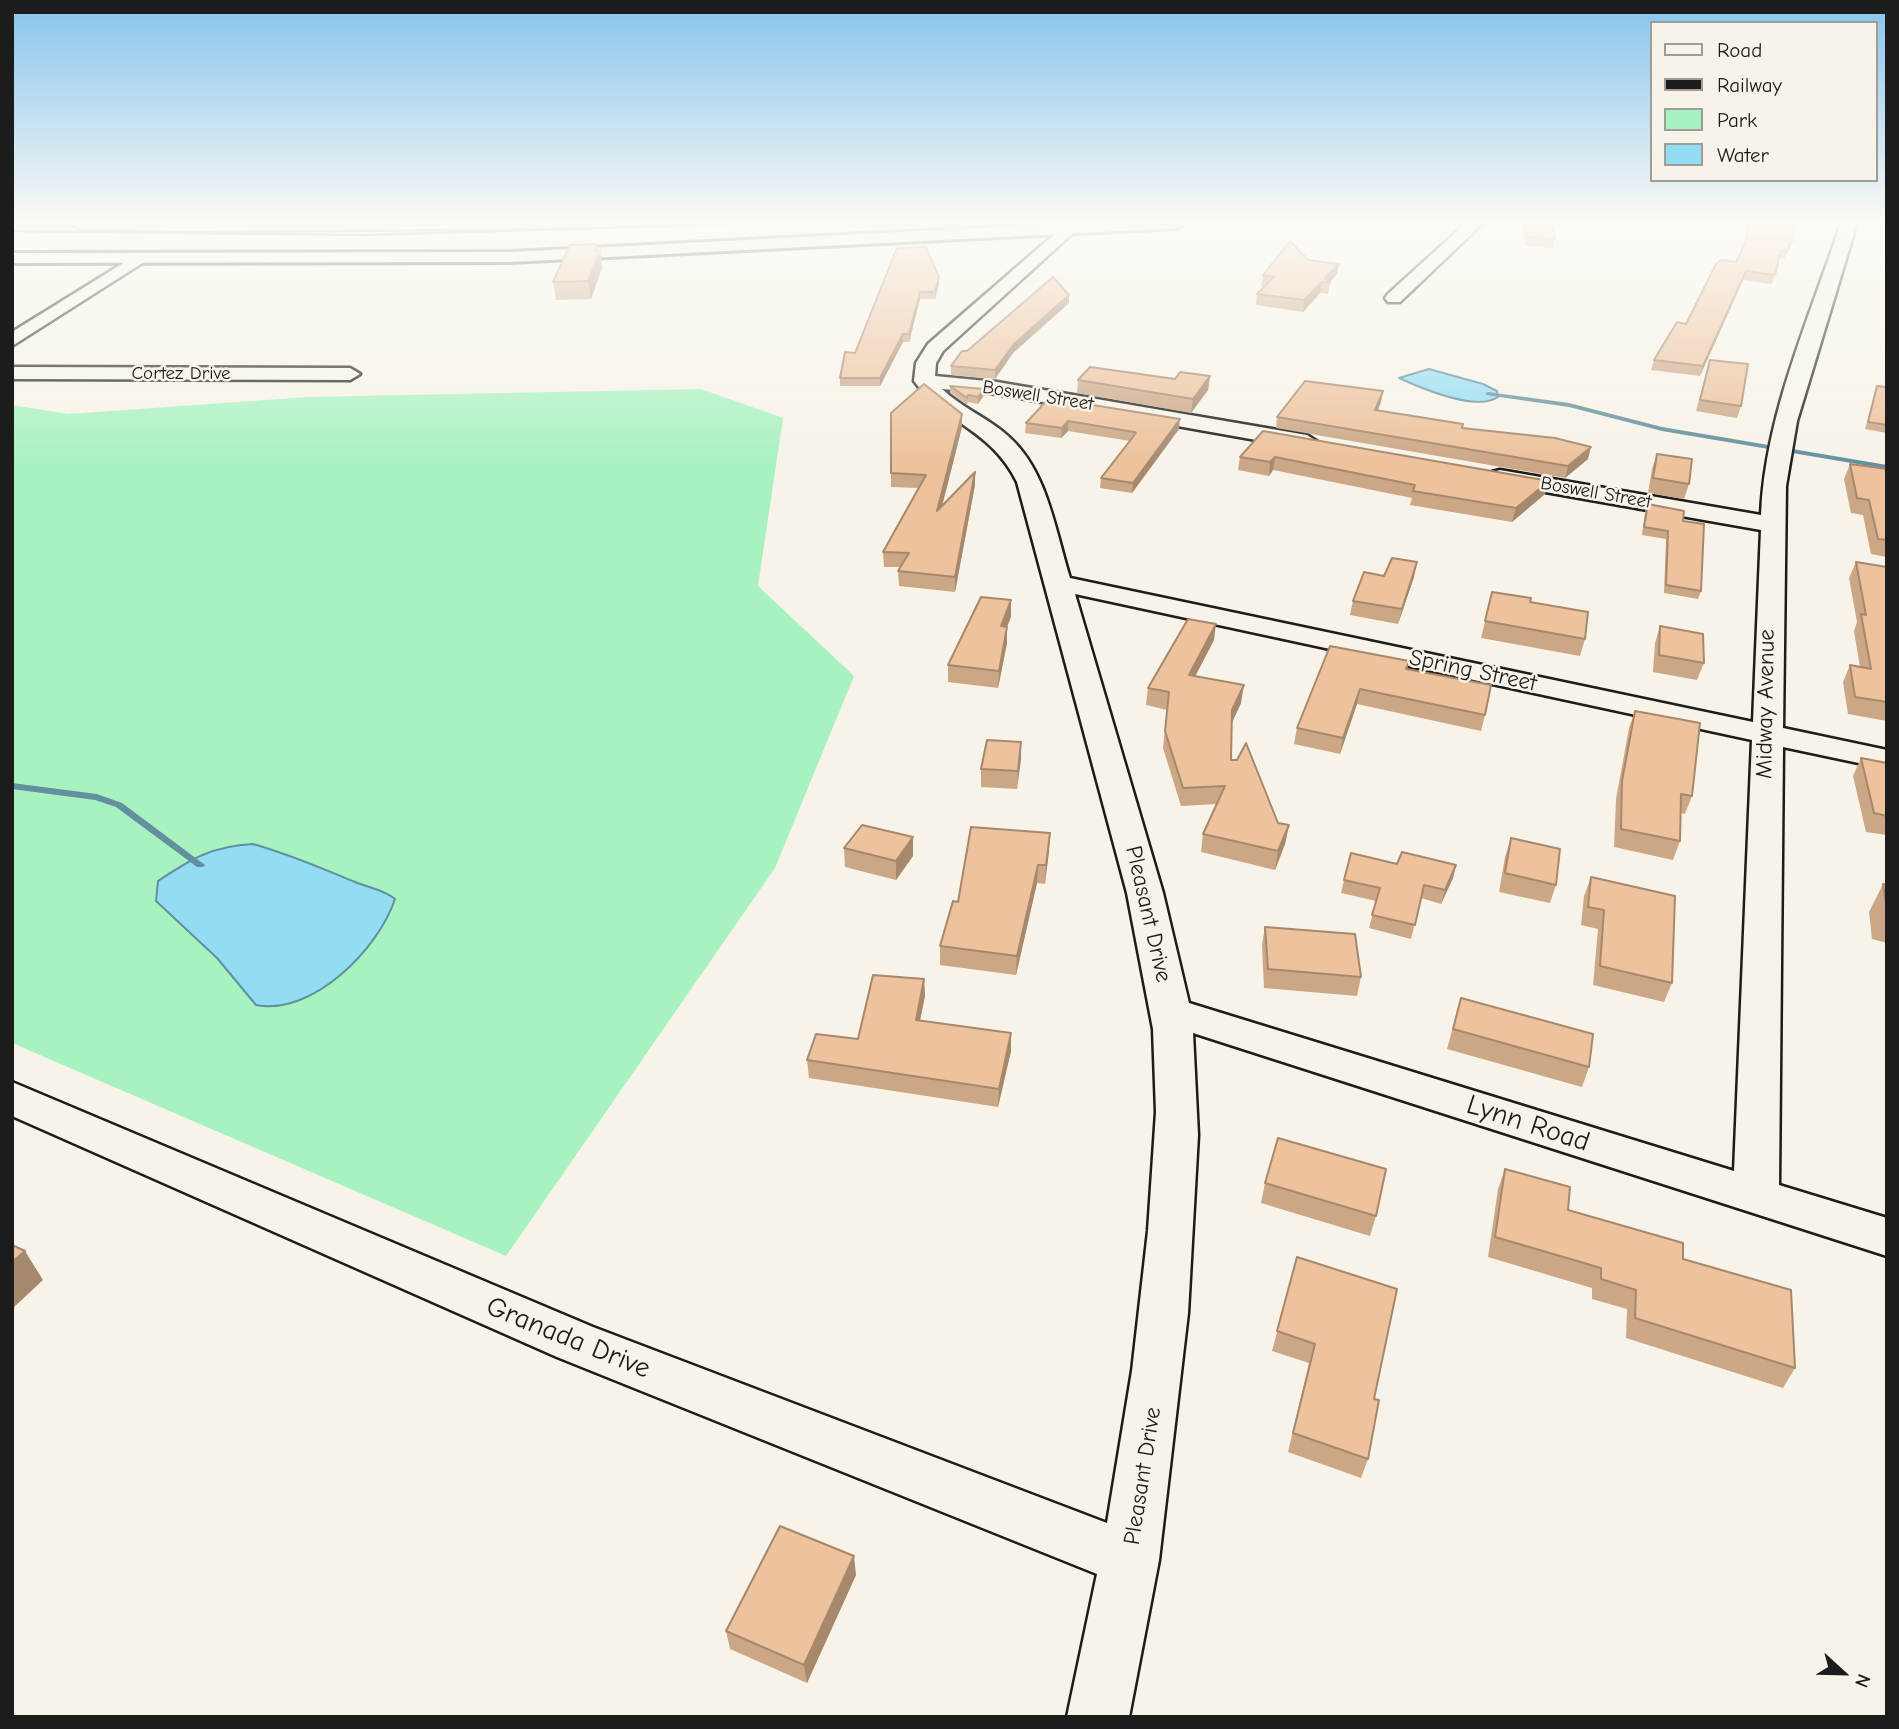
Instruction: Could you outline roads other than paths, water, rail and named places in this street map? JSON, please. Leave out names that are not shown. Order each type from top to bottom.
[{"type":"street","points":[[12,340],[68,304]]},
{"type":"street","points":[[924,382],[924,366],[935,348],[985,304]]},
{"type":"street","name":"Midway Avenue","points":[[1756,1196],[1771,524],[1774,486],[1786,422],[1823,304]]},
{"type":"street","name":"Cortez Drive","points":[[12,373],[350,374]]},
{"type":"street","name":"Boswell Street","points":[[924,382],[998,388],[1327,446]]},
{"type":"street","name":"Pleasant Drive","points":[[924,382],[937,396],[998,439],[1021,465],[1029,482],[1147,900],[1170,1011],[1176,1065],[1173,1206],[1153,1423],[1130,1560],[1098,1717]]},
{"type":"street","name":"Boswell Street","points":[[1485,474],[1771,524]]},
{"type":"street","name":"Spring Street","points":[[1059,584],[1119,594],[1887,760]]},
{"type":"street","name":"Lynn Road","points":[[1170,1011],[1887,1237]]},
{"type":"street","name":"Granada Drive","points":[[12,1098],[575,1342],[1130,1560]]},
{"type":"water","points":[[1429,369],[1483,384],[1497,391],[1498,397],[1488,401],[1463,400],[1399,378]]},
{"type":"water","points":[[253,844],[381,891],[395,899],[374,939],[340,975],[320,990],[277,1006],[256,1005],[217,958],[156,901],[158,881],[181,866],[214,851]]},
{"type":"waterway","points":[[1488,394],[1569,405],[1662,429],[1887,467]]},
{"type":"waterway","points":[[12,786],[97,797],[119,805],[200,865]]}]
